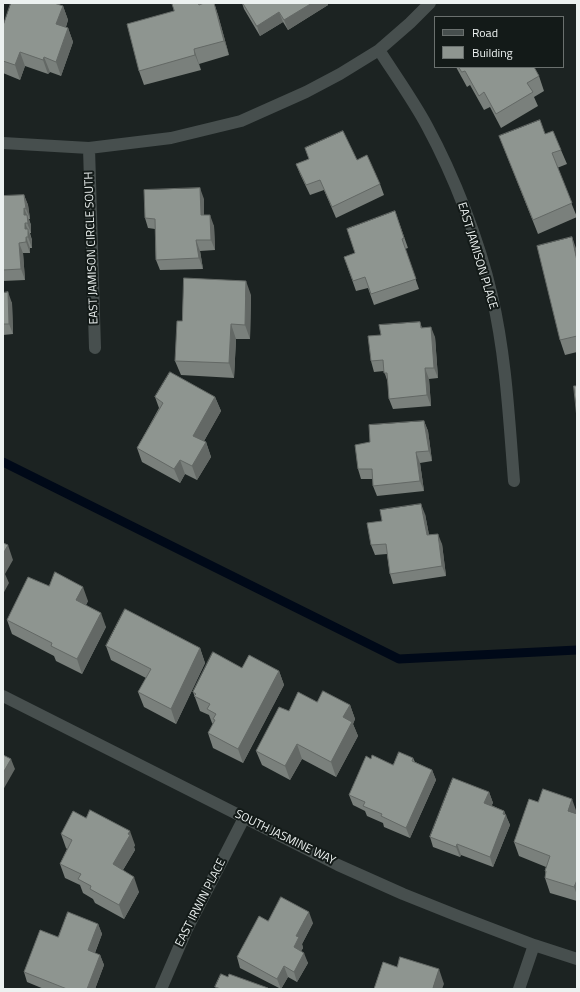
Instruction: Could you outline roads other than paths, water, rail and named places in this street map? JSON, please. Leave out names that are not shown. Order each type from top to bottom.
[{"type":"street","points":[[3,143],[89,148],[171,138],[241,121],[313,88],[340,74],[379,50],[430,3]]},
{"type":"street","name":"EAST JAMISON PLACE","points":[[379,50],[427,126],[451,176],[473,234],[492,295],[504,366],[514,482]]},
{"type":"street","name":"EAST JAMISON CIRCLE SOUTH","points":[[89,148],[95,348]]},
{"type":"street","name":"SOUTH JASMINE WAY","points":[[3,696],[338,865],[403,894],[534,945],[577,959]]},
{"type":"street","name":"EAST IRWIN PLACE","points":[[161,989],[186,931],[244,818]]},
{"type":"street","points":[[519,989],[534,945]]},
{"type":"waterway","points":[[3,462],[399,659],[577,650]]}]
